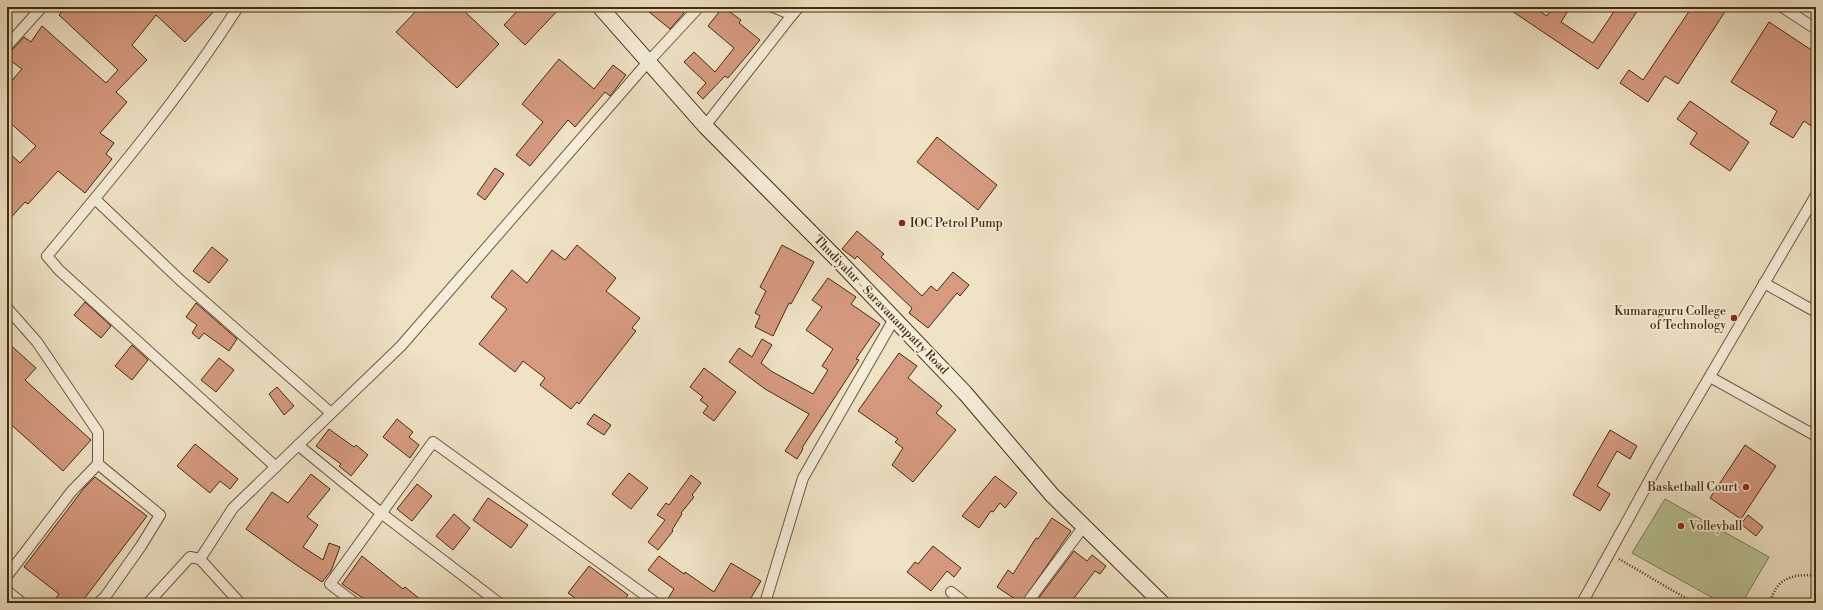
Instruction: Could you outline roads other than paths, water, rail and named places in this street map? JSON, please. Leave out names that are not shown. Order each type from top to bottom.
[{"type":"main road","name":"Thudiyalur - Saravanampatty Road","points":[[600,7],[705,126],[838,260],[965,393],[1052,495],[1162,603]]},
{"type":"street","points":[[7,46],[42,7]]},
{"type":"street","points":[[238,7],[208,55],[95,199],[47,256],[58,270],[276,467]]},
{"type":"street","points":[[200,559],[233,508],[401,346],[648,62],[699,7]]},
{"type":"street","points":[[773,7],[792,15]]},
{"type":"street","points":[[705,126],[799,7]]},
{"type":"street","points":[[1782,7],[1816,29]]},
{"type":"street","points":[[1582,603],[1659,463],[1816,195]]},
{"type":"street","points":[[95,199],[180,280],[331,413]]},
{"type":"street","points":[[1764,283],[1816,312]]},
{"type":"street","points":[[7,308],[37,342],[98,432],[98,464],[71,492],[7,576]]},
{"type":"street","points":[[765,603],[803,478],[894,319]]},
{"type":"street","points":[[1710,377],[1816,436]]},
{"type":"street","points":[[354,603],[330,584],[433,442],[656,603]]},
{"type":"street","points":[[298,445],[381,514],[499,603]]},
{"type":"street","points":[[98,464],[160,515],[141,546],[105,597],[98,603]]},
{"type":"street","points":[[1028,603],[1084,526]]},
{"type":"street","points":[[148,603],[190,557],[200,559],[240,603]]},
{"type":"street","points":[[7,591],[22,603]]},
{"type":"street","points":[[951,592],[965,603]]},
{"type":"place","name":"IOC Petrol Pump","points":[[902,223]]},
{"type":"place","name":"Kumaraguru College of Technology","points":[[1734,318]]},
{"type":"place","name":"Basketball Court","points":[[1746,487]]},
{"type":"place","name":"Volleyball","points":[[1681,526]]}]
